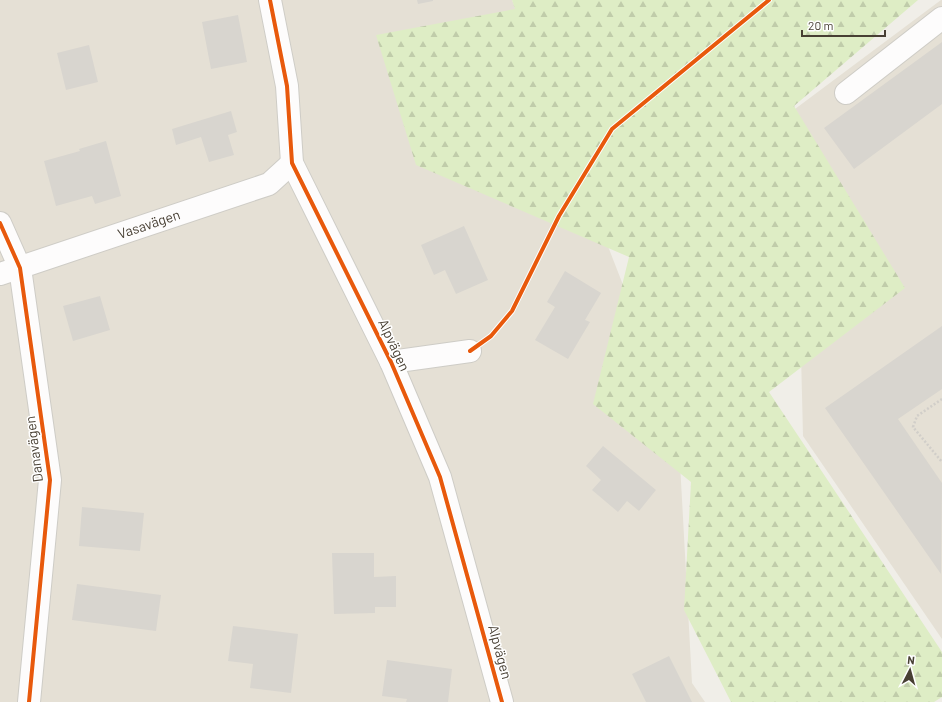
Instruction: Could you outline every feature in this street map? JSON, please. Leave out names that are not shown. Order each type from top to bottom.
[{"type":"street","name":"Alpvägen","points":[[270,0],[287,86],[292,163],[390,362],[440,477],[502,702]]},
{"type":"street","points":[[846,92],[942,18]]},
{"type":"street","name":"Vasavägen","points":[[10,271],[269,184],[292,163]]},
{"type":"street","name":"Danavägen","points":[[0,223],[50,480],[28,702]]},
{"type":"street","points":[[390,362],[470,351]]},
{"type":"path","points":[[942,399],[917,416],[914,427],[942,462]]},
{"type":"shaded area","points":[[0,0],[512,0],[678,426],[692,683],[705,702],[0,702]]},
{"type":"shaded area","points":[[941,0],[942,639],[803,436],[795,109]]},
{"type":"green space","points":[[512,0],[918,0],[794,106],[905,288],[769,392],[942,652],[942,697],[934,702],[731,702],[684,610],[691,482],[593,404],[629,257],[416,165],[376,35],[515,9]]},
{"type":"building","points":[[417,0],[433,0],[433,1],[418,4]]},
{"type":"building","points":[[238,15],[247,62],[211,69],[202,22]]},
{"type":"building","points":[[942,42],[942,104],[854,169],[824,128]]},
{"type":"building","points":[[89,45],[98,82],[66,90],[57,53]]},
{"type":"building","points":[[231,111],[237,132],[228,135],[234,155],[209,162],[201,137],[176,145],[172,129]]},
{"type":"building","points":[[106,141],[121,196],[95,204],[92,196],[56,206],[44,161],[80,151],[79,149]]},
{"type":"building","points":[[464,226],[488,280],[456,294],[445,270],[434,275],[421,245]]},
{"type":"building","points":[[565,271],[601,293],[585,320],[590,322],[568,359],[535,340],[555,307],[547,302]]},
{"type":"building","points":[[100,296],[110,330],[73,341],[63,306]]},
{"type":"building","points":[[942,326],[942,389],[898,419],[942,483],[941,574],[825,408]]},
{"type":"building","points":[[603,446],[656,490],[639,511],[627,501],[618,512],[592,490],[601,480],[586,466]]},
{"type":"building","points":[[82,507],[144,513],[140,551],[79,546]]},
{"type":"building","points":[[332,553],[374,553],[374,577],[396,576],[396,607],[375,607],[375,613],[334,614]]},
{"type":"building","points":[[77,584],[161,595],[156,631],[72,620]]},
{"type":"building","points":[[233,626],[298,634],[291,693],[250,688],[253,664],[228,661]]},
{"type":"building","points":[[669,656],[692,702],[646,702],[632,674]]},
{"type":"building","points":[[387,660],[452,669],[448,702],[406,702],[407,699],[382,696]]},
{"type":"cycle path","points":[[270,0],[287,86],[292,163],[391,362],[440,477],[502,702]]},
{"type":"cycle path","points":[[470,351],[491,336],[512,311],[559,216],[612,129],[769,0]]},
{"type":"cycle path","points":[[0,223],[20,268],[50,480],[29,702]]}]
